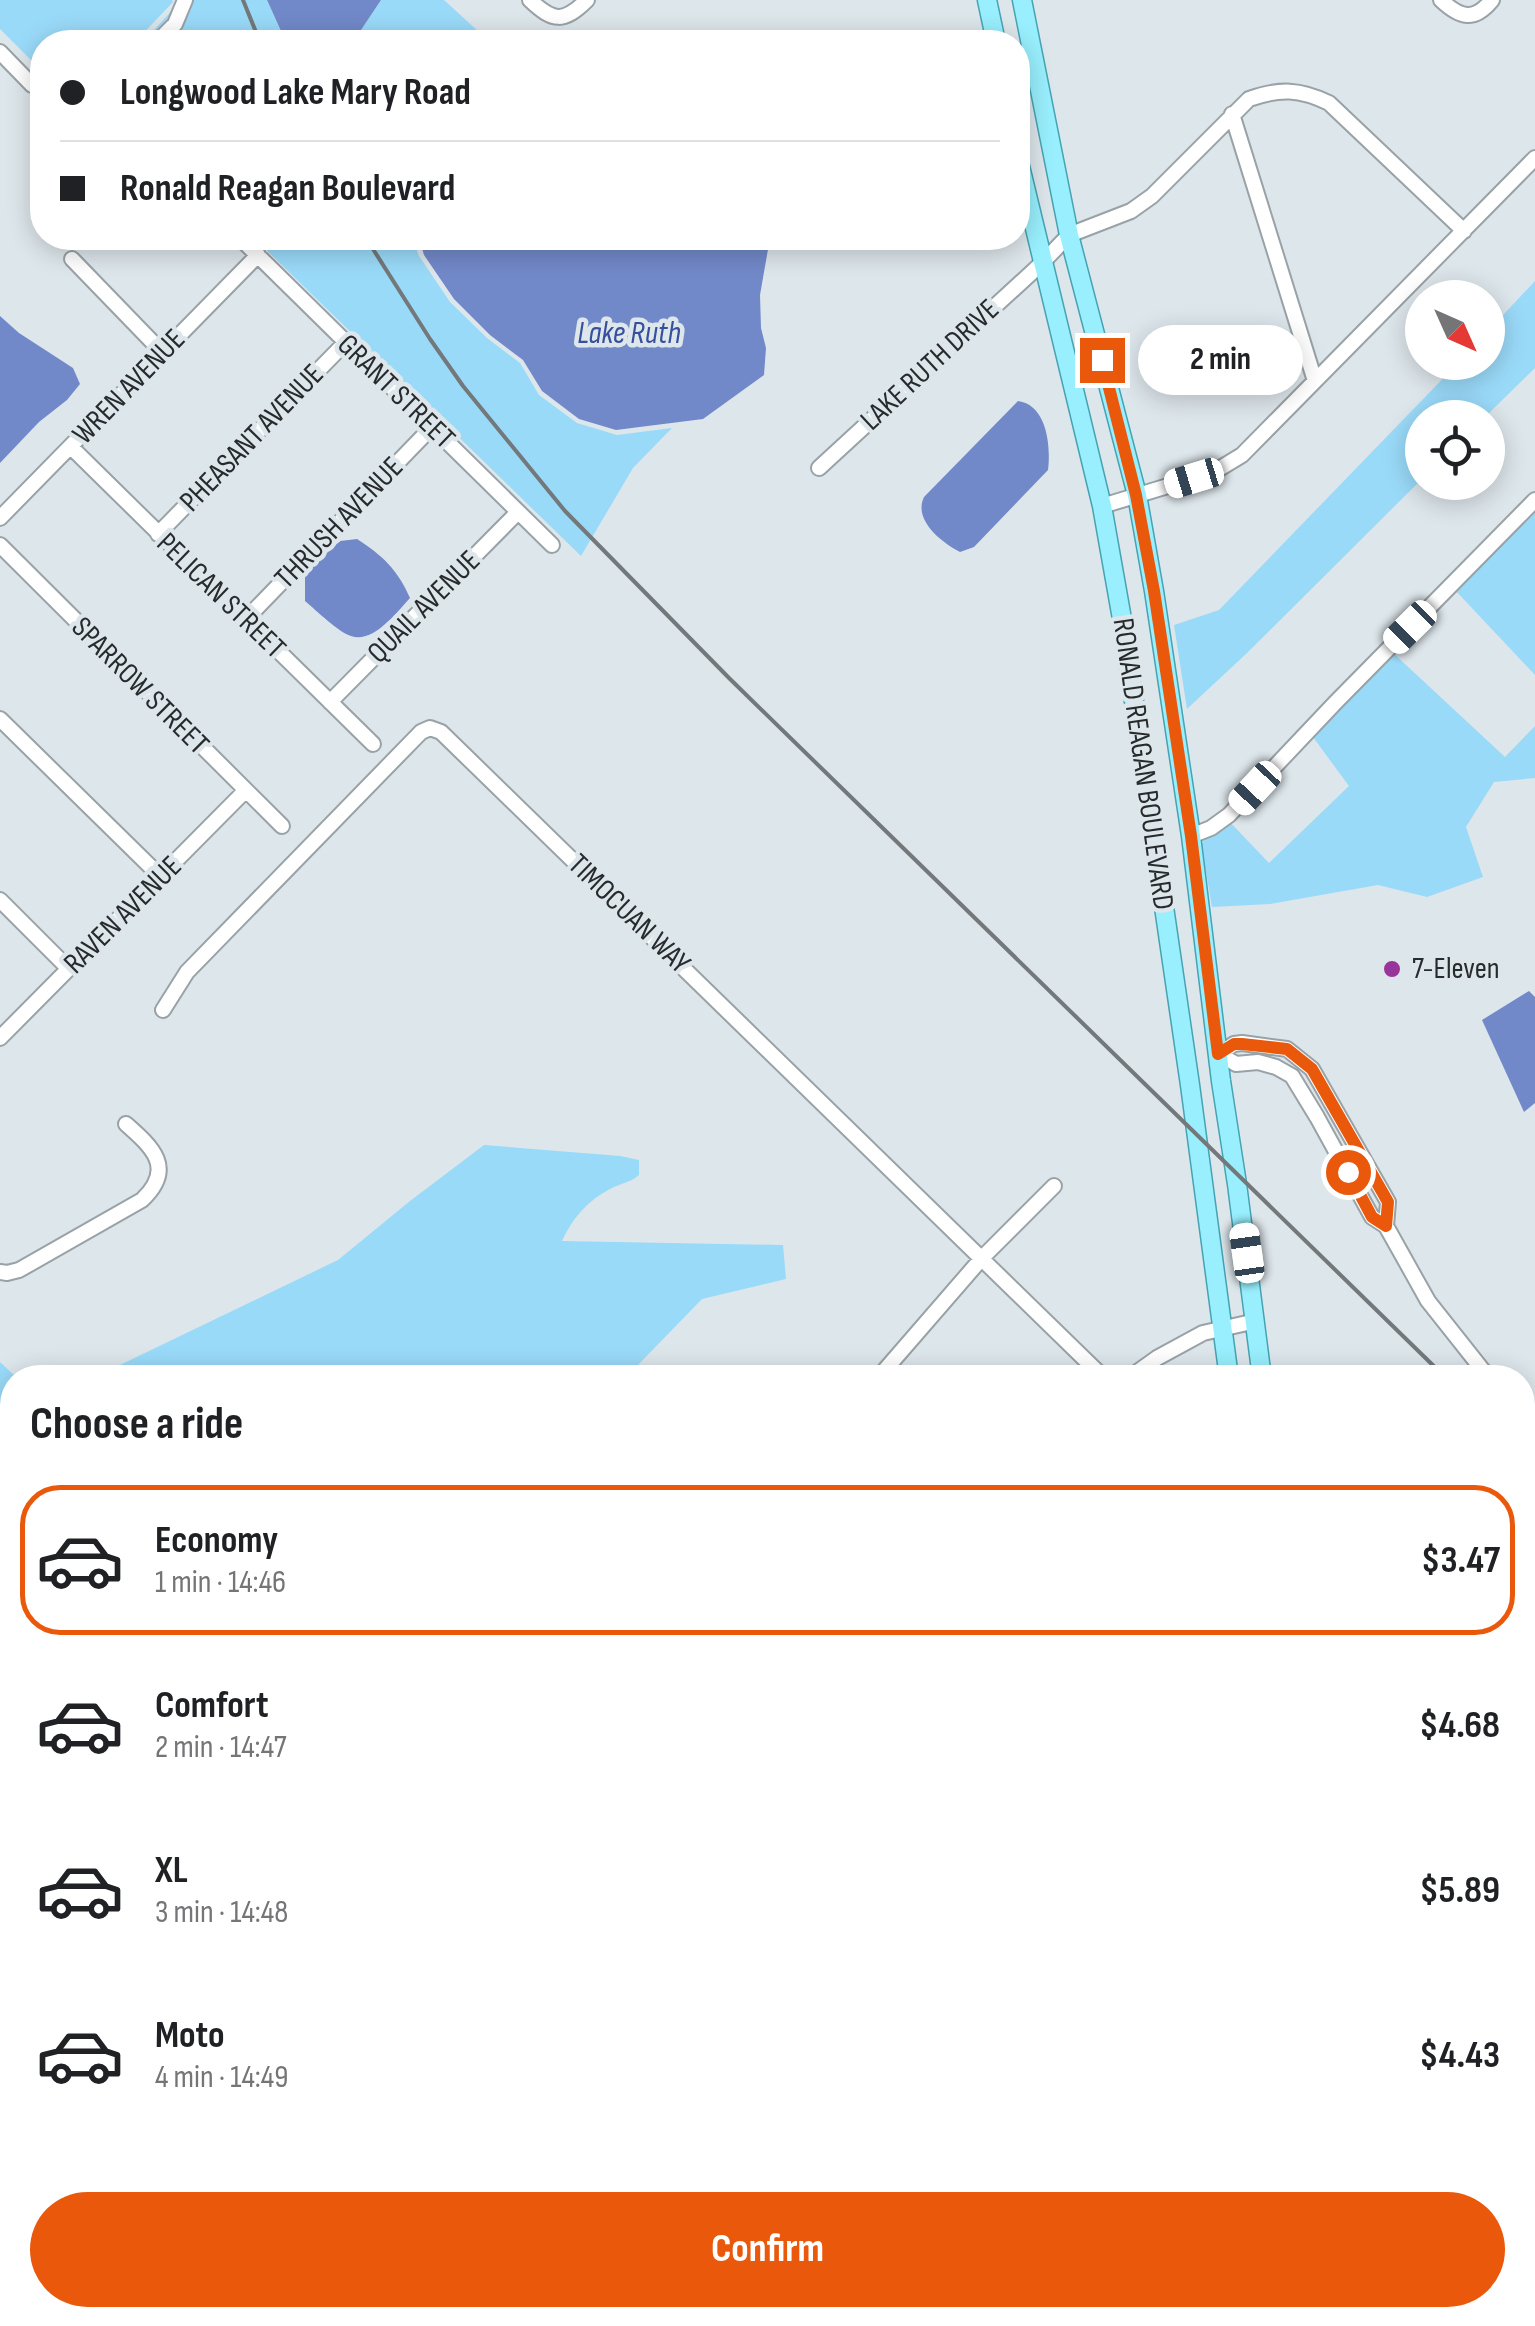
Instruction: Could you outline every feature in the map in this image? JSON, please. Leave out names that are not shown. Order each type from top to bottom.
[{"type":"main road","points":[[988,0],[994,30]]},
{"type":"main road","name":"RONALD REAGAN BOULEVARD","points":[[1022,0],[1028,30]]},
{"type":"main road","name":"RONALD REAGAN BOULEVARD","points":[[1030,40],[1069,234],[1136,495],[1159,624],[1261,1365]]},
{"type":"main road","name":"RONALD REAGAN BOULEVARD","points":[[1030,210],[1102,506],[1138,719],[1227,1365]]},
{"type":"main road","points":[[1186,1060],[1218,1054]]},
{"type":"street","points":[[168,30],[185,0]]},
{"type":"street","points":[[530,0],[554,18],[576,11],[587,0]]},
{"type":"street","points":[[1441,0],[1465,16],[1475,15],[1492,0]]},
{"type":"street","points":[[0,52],[30,83]]},
{"type":"street","points":[[1069,234],[1130,211],[1152,196],[1249,98],[1268,92],[1308,93],[1328,103],[1464,231]]},
{"type":"street","points":[[1232,114],[1316,382]]},
{"type":"street","points":[[1102,506],[1214,472],[1242,455],[1535,158]]},
{"type":"street","name":"LAKE RUTH DRIVE","points":[[818,468],[1069,234]]},
{"type":"street","name":"GRANT STREET","points":[[253,250],[552,545]]},
{"type":"street","name":"WREN AVENUE","points":[[0,518],[258,255]]},
{"type":"street","points":[[72,259],[162,352]]},
{"type":"street","name":"PHEASANT AVENUE","points":[[158,534],[346,342]]},
{"type":"street","name":"THRUSH AVENUE","points":[[245,620],[432,427]]},
{"type":"street","name":"PELICAN STREET","points":[[71,448],[373,744]]},
{"type":"street","points":[[1191,836],[1229,816],[1535,500]]},
{"type":"street","name":"QUAIL AVENUE","points":[[330,702],[518,512]]},
{"type":"street","name":"SPARROW STREET","points":[[0,545],[282,826]]},
{"type":"street","points":[[0,719],[161,877]]},
{"type":"street","name":"TIMOCUAN WAY","points":[[163,1010],[187,972],[421,732],[430,728],[442,732],[1091,1365]]},
{"type":"street","name":"RAVEN AVENUE","points":[[0,1038],[245,791]]},
{"type":"street","points":[[0,900],[69,969]]},
{"type":"street","points":[[1218,1054],[1234,1044],[1287,1049],[1312,1069],[1388,1202],[1386,1226],[1428,1301],[1478,1365]]},
{"type":"street","points":[[0,1272],[19,1270],[150,1192],[159,1172],[155,1151],[126,1124]]},
{"type":"street","points":[[889,1365],[982,1258],[1054,1186]]},
{"type":"street","points":[[1147,1365],[1203,1332],[1256,1321]]},
{"type":"shaded area","points":[[0,0],[173,2],[146,30],[30,30],[30,59],[0,29]]},
{"type":"shaded area","points":[[179,0],[177,30],[154,30]]},
{"type":"shaded area","points":[[191,0],[267,0],[281,30],[178,30]]},
{"type":"shaded area","points":[[381,0],[444,0],[477,30],[361,30]]},
{"type":"shaded area","points":[[266,250],[417,250],[450,302],[520,363],[539,395],[577,423],[617,435],[672,428],[633,468],[581,556]]},
{"type":"shaded area","points":[[1535,281],[1535,368],[1502,400],[1422,400],[1442,380],[1505,380],[1505,313]]},
{"type":"shaded area","points":[[1405,418],[1405,496],[1187,709],[1174,625],[1219,610]]},
{"type":"shaded area","points":[[1535,508],[1535,675],[1454,589]]},
{"type":"shaded area","points":[[1391,651],[1505,757],[1535,726],[1535,778],[1494,782],[1466,827],[1483,877],[1427,897],[1378,885],[1270,904],[1212,907],[1201,844],[1225,817],[1269,863],[1349,786],[1310,733]]},
{"type":"shaded area","points":[[484,1145],[620,1156],[639,1160],[639,1175],[587,1205],[562,1241],[783,1245],[786,1279],[702,1299],[638,1365],[120,1365],[338,1260]]},
{"type":"water","points":[[267,0],[381,0],[361,30],[281,30]]},
{"type":"water","name":"Lake Ruth","points":[[423,250],[768,250],[760,295],[766,348],[764,375],[703,419],[616,430],[579,419],[542,391],[523,360],[490,335],[454,299]]},
{"type":"water","points":[[0,316],[73,368],[80,384],[0,463]]},
{"type":"water","points":[[1018,401],[1028,404],[1041,418],[1049,450],[1048,470],[974,547],[960,552],[937,536],[926,522],[922,514],[924,497]]},
{"type":"water","points":[[357,539],[388,564],[410,598],[384,625],[359,637],[340,630],[305,601],[305,573],[340,541]]},
{"type":"water","points":[[1529,991],[1535,997],[1535,1103],[1524,1112],[1482,1020]]},
{"type":"railway","points":[[243,0],[255,30]]},
{"type":"railway","points":[[374,250],[463,386],[565,511],[729,678],[1433,1365]]},
{"type":"place","name":"7-Eleven","points":[[1392,969]]},
{"type":"route","points":[[1102,360],[1136,495],[1154,591],[1191,836],[1218,1054],[1234,1044],[1287,1049],[1312,1069],[1388,1202],[1386,1226],[1372,1217],[1348,1172]]}]
